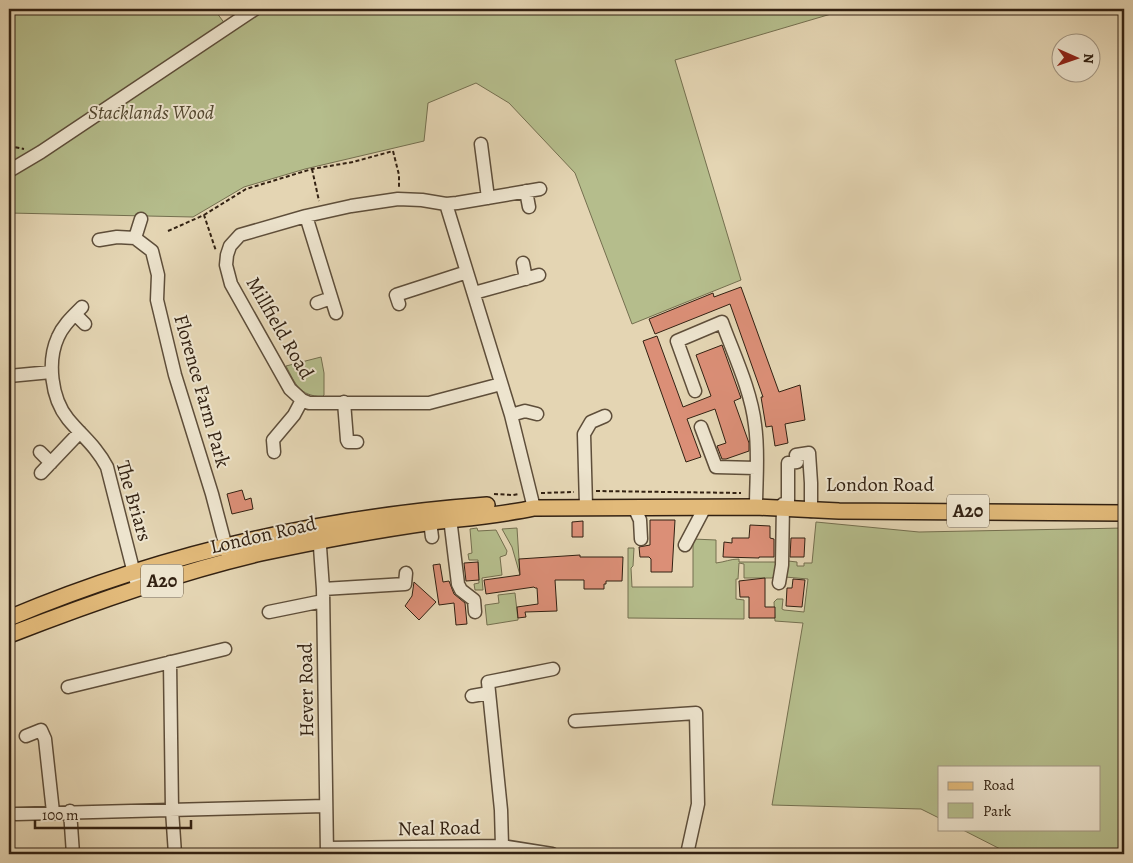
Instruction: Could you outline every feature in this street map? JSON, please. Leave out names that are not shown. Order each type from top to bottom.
[{"type":"main road","name":"London Road","points":[[9,635],[51,618],[138,588],[229,561],[260,553],[430,523],[449,514],[511,512],[534,508],[586,506],[811,507],[1124,504]]},
{"type":"main road","name":"London Road","points":[[811,507],[1124,513]]},
{"type":"main road","name":"London Road","points":[[9,618],[134,573],[225,546],[318,526],[430,523]]},
{"type":"street","points":[[9,171],[41,152],[255,9]]},
{"type":"street","points":[[481,144],[488,198]]},
{"type":"street","name":"Millfield Road","points":[[501,384],[429,403],[309,403],[302,400],[290,389],[231,284],[226,265],[230,246],[240,235],[321,212],[398,199],[446,204],[540,189]]},
{"type":"street","points":[[526,191],[529,207]]},
{"type":"street","points":[[446,204],[511,415],[534,508]]},
{"type":"street","points":[[306,216],[336,313]]},
{"type":"street","points":[[99,240],[117,237],[135,238],[141,219]]},
{"type":"street","name":"Florence Farm Park","points":[[135,238],[152,251],[158,275],[158,300],[173,366],[212,494],[229,561]]},
{"type":"street","points":[[474,292],[533,277],[523,263]]},
{"type":"street","points":[[399,304],[396,295],[467,272]]},
{"type":"street","points":[[318,303],[331,298]]},
{"type":"street","name":"The Briars","points":[[84,324],[78,310],[66,323],[58,338],[51,372],[56,395],[66,417],[99,452],[107,467],[138,588]]},
{"type":"street","points":[[695,391],[677,341],[722,322],[748,392],[755,424],[757,445],[756,507]]},
{"type":"street","points":[[9,376],[51,372]]},
{"type":"street","points":[[274,452],[273,440],[294,415],[302,400]]},
{"type":"street","points":[[344,402],[347,440],[348,442],[357,442]]},
{"type":"street","points":[[511,415],[525,411],[537,414]]},
{"type":"street","points":[[586,506],[584,434],[591,422],[605,416]]},
{"type":"street","points":[[701,427],[716,467],[756,468]]},
{"type":"street","points":[[41,474],[80,432]]},
{"type":"street","points":[[40,452],[51,462]]},
{"type":"street","points":[[779,583],[782,565],[788,463],[797,462],[796,455],[809,453],[811,507]]},
{"type":"street","points":[[634,506],[640,520],[641,539]]},
{"type":"street","points":[[685,545],[705,507]]},
{"type":"street","points":[[449,514],[458,584],[461,590],[474,600],[475,612]]},
{"type":"street","name":"Hever Road","points":[[318,526],[323,595],[327,851]]},
{"type":"street","points":[[269,612],[323,595],[406,583]]},
{"type":"street","points":[[68,687],[225,649]]},
{"type":"street","points":[[170,662],[172,810],[175,854]]},
{"type":"street","points":[[502,846],[501,810],[488,682],[553,669]]},
{"type":"street","points":[[472,696],[489,694]]},
{"type":"street","points":[[575,721],[696,713],[698,804],[687,854]]},
{"type":"street","points":[[26,736],[41,730],[45,739],[53,812]]},
{"type":"street","points":[[16,814],[70,811],[326,806]]},
{"type":"street","points":[[70,811],[73,854]]},
{"type":"street","name":"Neal Road","points":[[327,851],[502,846],[552,854]]},
{"type":"path","points":[[168,231],[204,215],[246,189],[312,169],[353,162],[393,151],[399,175],[398,199]]},
{"type":"path","points":[[312,169],[321,212]]},
{"type":"path","points":[[204,215],[218,254],[226,265]]},
{"type":"path","points":[[569,492],[741,493]]},
{"type":"green space","name":"Stacklands Wood","points":[[9,9],[214,9],[228,28],[252,9],[848,9],[675,60],[741,280],[632,324],[575,173],[509,103],[476,83],[428,103],[424,141],[305,169],[244,187],[193,217],[9,213]]},
{"type":"green space","points":[[321,357],[324,373],[324,395],[322,397],[308,394],[299,388],[286,366]]},
{"type":"green space","points":[[816,522],[919,532],[1124,528],[1124,854],[1087,854],[1078,850],[1063,854],[1010,854],[963,830],[1100,830],[1100,766],[938,766],[938,818],[921,809],[772,805],[803,623],[775,621],[774,602],[777,599],[783,599],[782,609],[804,612],[808,579],[785,577],[787,557],[788,561],[797,562],[797,566],[804,566],[804,563],[812,563]]},
{"type":"green space","points":[[477,528],[478,531],[496,530],[507,551],[506,555],[500,557],[502,575],[482,578],[483,590],[475,590],[474,584],[479,583],[478,560],[469,560],[468,554],[472,553],[470,529]]},
{"type":"green space","points":[[517,528],[520,575],[512,547],[502,529]]},
{"type":"green space","points":[[693,539],[716,540],[716,563],[733,559],[739,559],[739,562],[778,562],[772,578],[744,578],[744,564],[739,563],[738,579],[736,579],[736,599],[744,600],[744,619],[628,618],[628,548],[634,548],[633,566],[631,568],[632,587],[693,587]]},
{"type":"green space","points":[[515,593],[518,620],[487,625],[485,605],[499,603],[498,595]]},
{"type":"building","points":[[741,287],[779,392],[800,385],[805,420],[785,424],[788,443],[775,446],[772,426],[766,427],[761,397],[763,397],[730,304],[655,334],[649,319],[713,293],[714,297]]},
{"type":"building","points":[[657,336],[683,407],[711,396],[696,355],[722,345],[741,398],[734,401],[749,443],[749,451],[722,459],[717,446],[726,443],[715,409],[687,419],[701,457],[686,462],[643,341]]},
{"type":"building","points":[[242,490],[245,500],[251,498],[253,509],[232,514],[227,494]]},
{"type":"building","points":[[650,520],[675,520],[672,572],[651,572],[651,559],[649,557],[640,557],[639,547],[650,545]]},
{"type":"building","points":[[583,521],[583,537],[572,537],[572,522]]},
{"type":"building","points":[[750,525],[770,526],[770,538],[774,539],[774,557],[723,557],[724,542],[732,543],[732,538],[749,538]]},
{"type":"building","points":[[791,538],[805,538],[804,557],[790,557]]},
{"type":"building","points":[[580,555],[580,557],[623,557],[622,581],[606,581],[604,589],[584,589],[584,580],[555,580],[557,611],[525,612],[526,617],[518,618],[517,607],[538,604],[537,588],[486,594],[484,580],[520,575],[519,559]]},
{"type":"building","points":[[478,562],[479,580],[466,581],[464,563]]},
{"type":"building","points":[[440,564],[443,582],[449,581],[454,594],[465,603],[467,624],[456,625],[454,603],[439,605],[433,565]]},
{"type":"building","points":[[765,578],[765,607],[775,607],[775,618],[749,618],[749,597],[740,597],[739,581]]},
{"type":"building","points":[[793,579],[805,580],[802,607],[786,606],[787,588],[792,588]]},
{"type":"building","points":[[414,582],[436,602],[419,620],[405,606],[412,596]]}]
